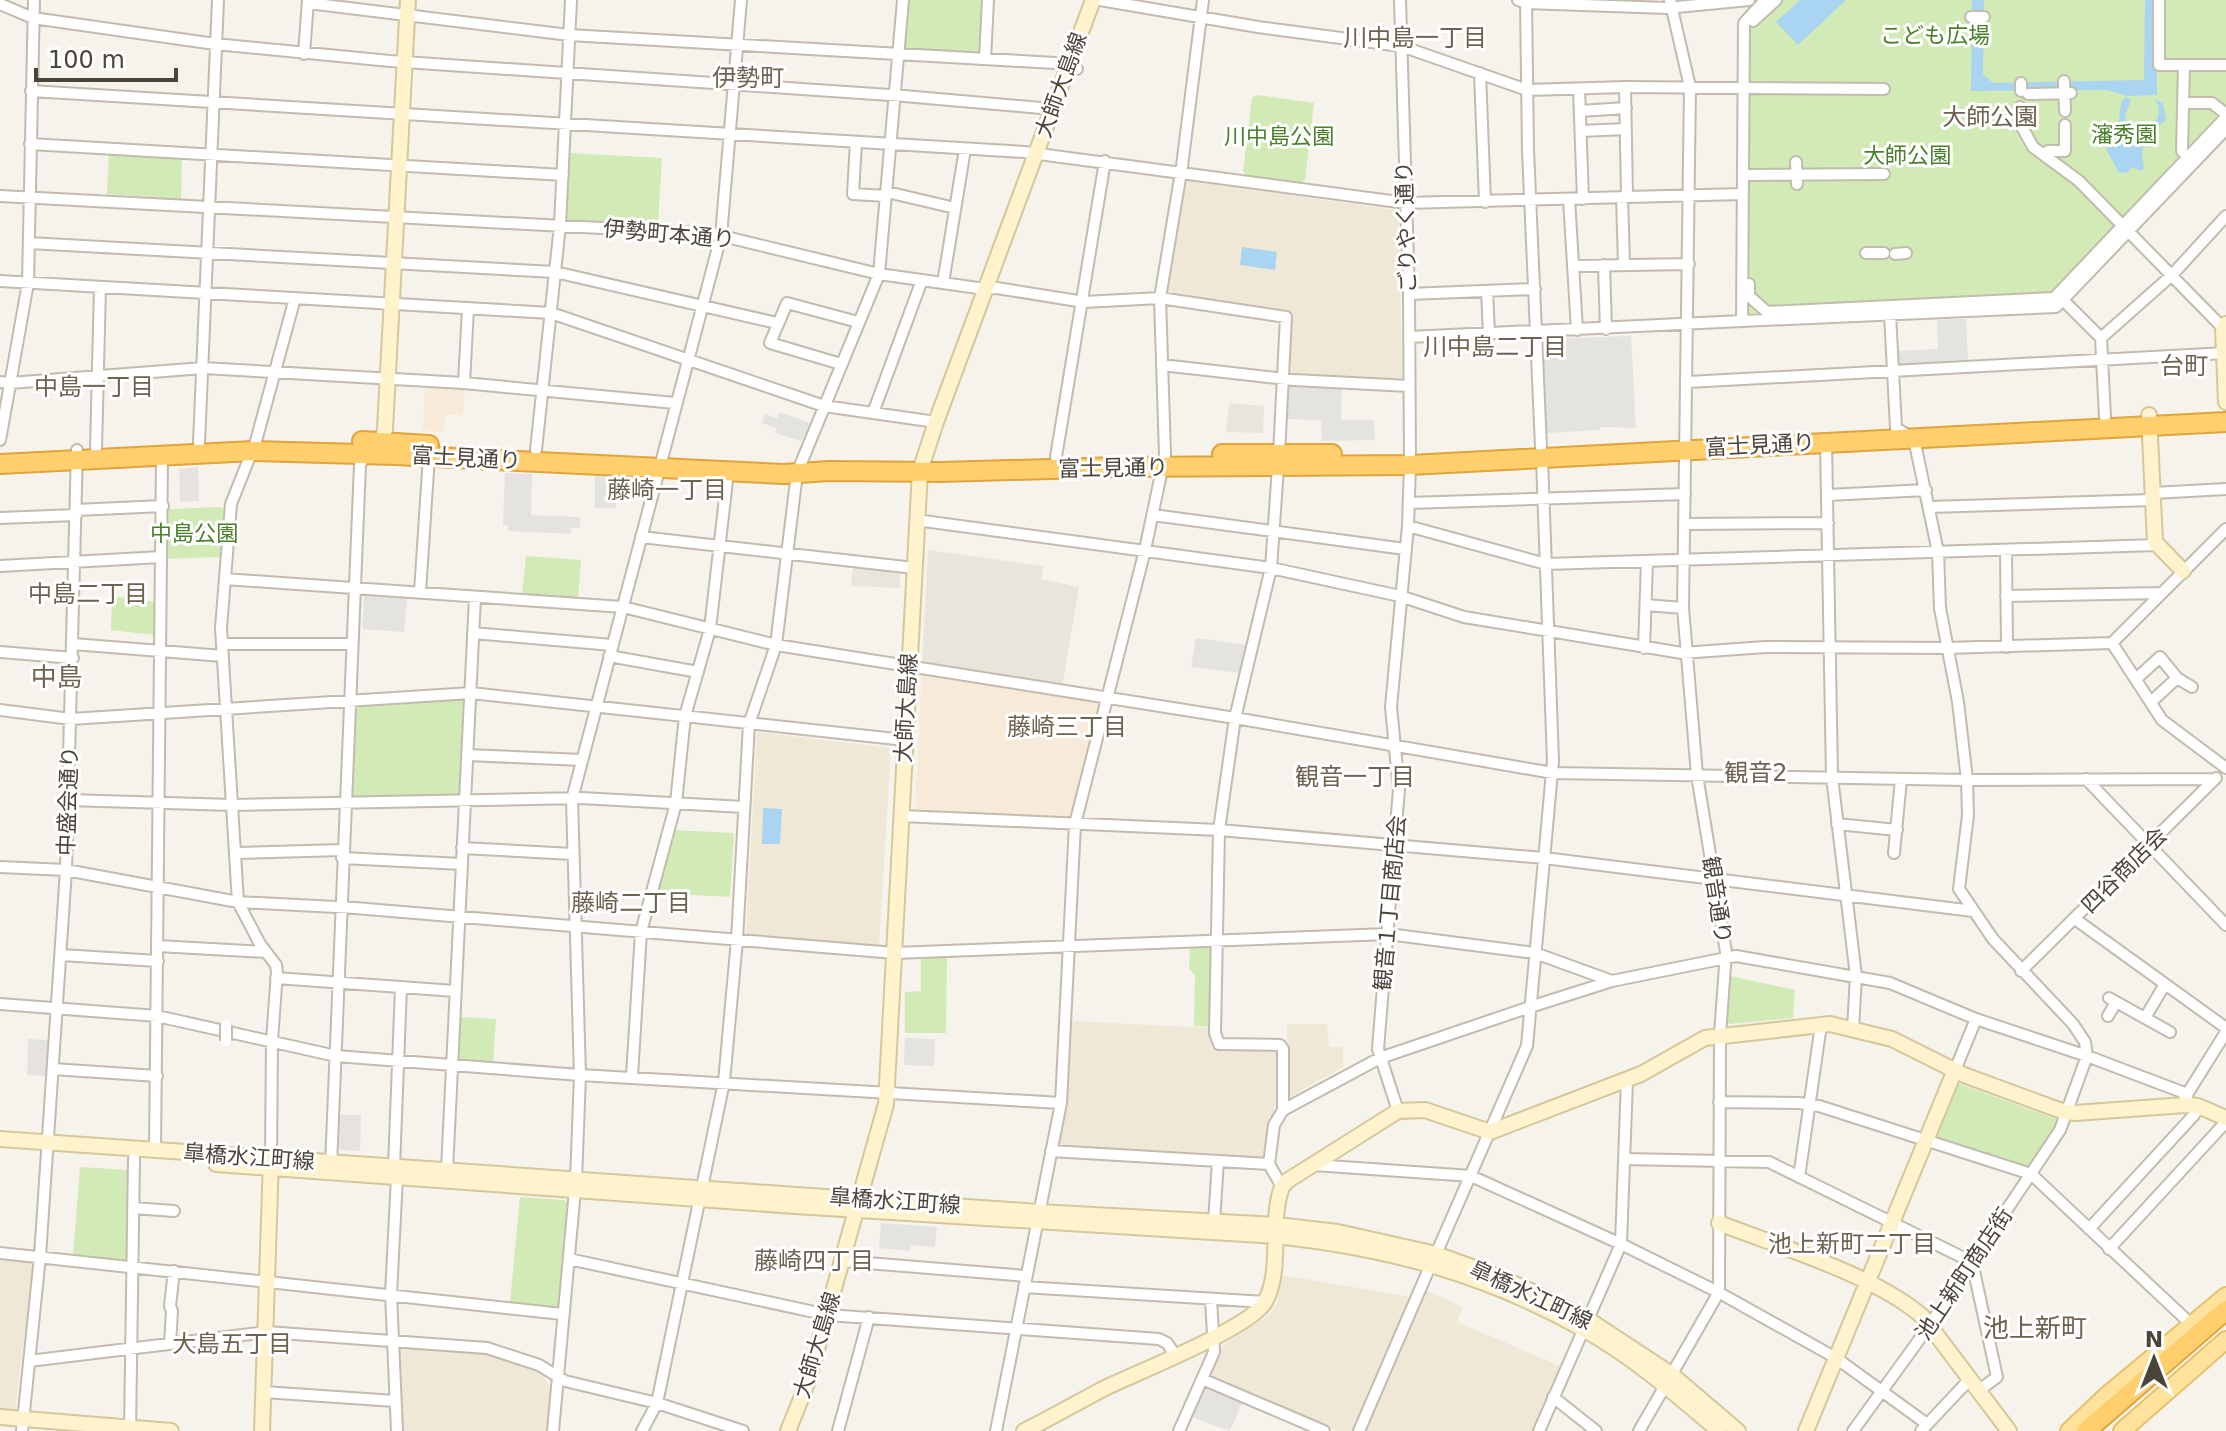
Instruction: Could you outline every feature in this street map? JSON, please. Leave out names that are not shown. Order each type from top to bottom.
[{"type":"highway","name":"富士見通り","points":[[1686,444],[1914,439],[2149,421],[2226,411]]},
{"type":"highway","name":"富士見通り","points":[[0,464],[77,455],[96,449],[199,443],[536,450],[728,472],[1164,460],[1410,459],[2105,417],[2226,422]]},
{"type":"highway","name":"富士見通り","points":[[0,453],[162,457],[254,446]]},
{"type":"highway","name":"富士見通り","points":[[373,447],[429,456],[799,468]]},
{"type":"highway","name":"富士見通り","points":[[922,466],[1056,457],[1164,460]]},
{"type":"highway","points":[[2086,1431],[2226,1310]]},
{"type":"highway","points":[[2104,1431],[2226,1326]]},
{"type":"main road","points":[[2069,1431],[2226,1296]]},
{"type":"main road","points":[[2122,1431],[2226,1340]]},
{"type":"street","points":[[0,440],[5,382],[28,283],[34,0]]},
{"type":"street","points":[[199,443],[218,0]]},
{"type":"street","points":[[536,450],[560,225],[571,0]]},
{"type":"street","points":[[553,1431],[576,1184],[580,1075],[572,799],[721,236],[741,0]]},
{"type":"street","points":[[642,1431],[657,1403],[724,1082],[737,940],[749,724],[776,645],[785,555],[799,468],[879,274],[903,0]]},
{"type":"street","points":[[985,59],[988,0]]},
{"type":"street","name":"大師大島線","points":[[788,1431],[808,1381],[828,1315],[886,1104],[916,520],[922,466],[985,289],[1040,154],[1052,109],[1093,0]]},
{"type":"street","points":[[1100,0],[1401,46],[1527,90],[1625,87],[1884,89]]},
{"type":"street","points":[[996,1431],[1061,1103],[1075,824],[1145,550],[1164,460],[1160,298],[1181,173],[1203,0]]},
{"type":"street","name":"ごりやく通り","points":[[1400,0],[1409,294],[1410,459]]},
{"type":"street","points":[[1359,1431],[1527,1046],[1553,773],[1523,1],[1671,4],[1749,0]]},
{"type":"street","points":[[1765,0],[1744,23],[1749,296],[1767,312],[2054,298],[2126,229]]},
{"type":"street","points":[[1742,321],[1742,194],[1749,24],[1776,0]]},
{"type":"street","points":[[2159,0],[2159,65],[2226,65]]},
{"type":"street","points":[[304,54],[308,1],[408,7],[569,35],[985,59],[1067,67]]},
{"type":"street","points":[[0,4],[33,18],[304,54],[1052,109]]},
{"type":"street","name":"観音通り","points":[[1639,1431],[1718,1292],[1720,1035],[1726,957],[1697,775],[1683,608],[1690,87],[1671,4]]},
{"type":"street","points":[[331,1167],[360,465],[385,429],[408,7]]},
{"type":"street","points":[[1971,17],[1984,17]]},
{"type":"street","points":[[2145,19],[2159,19]]},
{"type":"street","points":[[2184,65],[2182,151],[2190,160]]},
{"type":"street","points":[[1480,73],[1485,202]]},
{"type":"street","points":[[1624,264],[1625,87]]},
{"type":"street","points":[[1579,89],[1583,199]]},
{"type":"street","points":[[2023,89],[2067,89],[2065,111]]},
{"type":"street","points":[[31,91],[1040,154],[1406,203],[1742,194]]},
{"type":"street","points":[[1409,337],[2056,307],[2226,116],[2212,103],[2183,103]]},
{"type":"street","points":[[2020,107],[2026,137],[2064,176],[2126,229],[2224,326],[2226,402]]},
{"type":"street","points":[[1580,111],[1626,108]]},
{"type":"street","points":[[2044,154],[2048,151],[2065,151],[2065,125]]},
{"type":"street","points":[[1581,131],[1626,129]]},
{"type":"street","points":[[2190,160],[2226,129]]},
{"type":"street","points":[[856,142],[853,194],[886,194],[955,208]]},
{"type":"street","points":[[30,144],[211,152],[563,175]]},
{"type":"street","points":[[943,283],[965,149]]},
{"type":"street","points":[[1056,457],[1105,161]]},
{"type":"street","points":[[1796,162],[1797,179]]},
{"type":"street","points":[[1749,175],[1843,179],[1884,174]]},
{"type":"street","name":"伊勢町本通り","points":[[0,196],[721,236],[879,274],[985,289],[997,288],[1084,302],[1160,298],[1286,317],[1283,379]]},
{"type":"street","points":[[1569,199],[1577,330]]},
{"type":"street","points":[[2101,338],[2172,275],[2226,216]]},
{"type":"street","points":[[2215,228],[2226,238]]},
{"type":"street","points":[[29,243],[555,272],[777,323]]},
{"type":"street","points":[[1866,253],[1895,253]]},
{"type":"street","points":[[1573,266],[1689,264]]},
{"type":"street","points":[[1604,265],[1606,329]]},
{"type":"street","points":[[873,413],[922,280]]},
{"type":"street","points":[[0,281],[551,313],[824,406],[936,422]]},
{"type":"street","points":[[96,449],[100,287]]},
{"type":"street","points":[[1409,294],[1535,289]]},
{"type":"street","points":[[1487,291],[1489,333]]},
{"type":"street","points":[[262,1431],[276,965],[238,902],[221,616],[231,504],[254,446],[295,298]]},
{"type":"street","points":[[2064,301],[2101,338],[2105,417]]},
{"type":"street","points":[[841,364],[770,343],[777,323],[787,303],[858,322]]},
{"type":"street","points":[[464,383],[468,308]]},
{"type":"street","points":[[1890,314],[1896,428],[1914,439],[1930,507],[1938,552],[1940,608],[1958,702],[1968,815],[1959,889],[2021,971],[2073,1024],[2085,1042],[2087,1056]]},
{"type":"street","points":[[1688,382],[2225,353]]},
{"type":"street","points":[[1162,365],[1283,379],[1409,386]]},
{"type":"street","points":[[5,382],[203,368],[464,383],[675,403]]},
{"type":"street","points":[[1283,379],[1271,568],[1235,718],[1219,830],[1217,941],[1217,1042],[1224,1045],[1280,1045],[1283,1049],[1283,1110]]},
{"type":"street","points":[[2149,421],[2157,545],[2183,571]]},
{"type":"street","points":[[1826,442],[1832,777],[1856,976],[1853,1029]]},
{"type":"street","name":"中盛会通り","points":[[22,1425],[40,1256],[66,870],[77,455]]},
{"type":"street","points":[[420,592],[429,456]]},
{"type":"street","points":[[155,1150],[162,457]]},
{"type":"street","name":"観音１丁目商店会","points":[[1398,1111],[1378,1049],[1396,846],[1399,789],[1391,707],[1408,526],[1410,459]]},
{"type":"street","points":[[632,1076],[641,932],[676,803],[685,716],[710,629],[728,472]]},
{"type":"street","points":[[1930,507],[2152,496],[2226,489]]},
{"type":"street","points":[[1828,495],[1926,490]]},
{"type":"street","points":[[1409,503],[1685,494]]},
{"type":"street","points":[[0,518],[163,506]]},
{"type":"street","points":[[1153,515],[1405,549]]},
{"type":"street","points":[[916,520],[1271,568],[1400,596],[1464,617],[1682,653],[1828,647],[1947,648],[2112,643],[2225,533]]},
{"type":"street","points":[[1685,524],[1828,523]]},
{"type":"street","points":[[1408,526],[1546,564],[2157,545]]},
{"type":"street","points":[[641,537],[914,568]]},
{"type":"street","points":[[2006,550],[2007,647]]},
{"type":"street","points":[[0,566],[161,557]]},
{"type":"street","points":[[1644,648],[1647,562]]},
{"type":"street","points":[[225,579],[623,607],[776,645],[1235,718],[1553,773],[1967,780],[2215,779]]},
{"type":"street","points":[[2006,596],[2161,593]]},
{"type":"street","points":[[447,1170],[475,597]]},
{"type":"street","points":[[1646,605],[1683,608]]},
{"type":"street","points":[[473,633],[611,651],[698,672]]},
{"type":"street","points":[[2112,643],[2165,723],[2226,768]]},
{"type":"street","points":[[73,644],[161,652],[352,644]]},
{"type":"street","points":[[0,652],[73,658]]},
{"type":"street","points":[[2136,679],[2160,657],[2177,678],[2192,687]]},
{"type":"street","points":[[2151,702],[2177,678]]},
{"type":"street","points":[[0,710],[71,719],[471,693],[905,740]]},
{"type":"street","points":[[467,755],[582,760]]},
{"type":"street","name":"四谷商店会","points":[[2021,971],[2226,768]]},
{"type":"street","points":[[1894,853],[1901,779]]},
{"type":"street","points":[[2086,779],[2226,925]]},
{"type":"street","points":[[68,800],[232,805],[572,799],[744,807]]},
{"type":"street","points":[[902,816],[1219,830],[1544,858],[1973,911]]},
{"type":"street","points":[[1837,824],[1897,830]]},
{"type":"street","points":[[462,848],[573,854]]},
{"type":"street","points":[[236,853],[342,854],[462,864]]},
{"type":"street","points":[[0,867],[66,870],[238,902],[340,907],[895,953],[1388,934],[1535,953],[1612,981]]},
{"type":"street","points":[[2075,919],[2226,1030],[2192,1102],[2194,1115],[2089,1229]]},
{"type":"street","points":[[158,946],[266,952]]},
{"type":"street","points":[[61,955],[158,961]]},
{"type":"street","points":[[1282,1187],[1269,1164],[1274,1125],[1283,1110],[1380,1058],[1612,981],[1726,957],[1758,958],[1890,983],[1976,1019],[2087,1056],[2226,1120],[2109,1249]]},
{"type":"street","points":[[276,978],[455,991]]},
{"type":"street","points":[[2145,1018],[2165,984]]},
{"type":"street","points":[[397,1431],[391,1294],[401,987]]},
{"type":"street","points":[[2108,1016],[2112,1000],[2170,1032]]},
{"type":"street","points":[[0,1004],[157,1016],[336,1056],[399,1062],[1061,1103]]},
{"type":"street","points":[[1806,1431],[1976,1019]]},
{"type":"street","points":[[1024,1431],[1251,1317],[1265,1302],[1270,1285],[1282,1187],[1398,1111],[1425,1110],[1490,1132],[1627,1080],[1695,1042],[1720,1035],[1839,1024],[1892,1039],[1955,1070],[2066,1112],[2192,1102]]},
{"type":"street","points":[[226,1025],[226,1041]]},
{"type":"street","points":[[1799,1177],[1821,1025]]},
{"type":"street","name":"池上新町商店街","points":[[1853,1431],[1929,1326],[2060,1130],[2087,1056]]},
{"type":"street","points":[[53,1069],[157,1076]]},
{"type":"street","points":[[1539,1431],[1621,1244],[1627,1080]]},
{"type":"street","points":[[1719,1102],[1810,1105],[2031,1174],[2193,1326]]},
{"type":"street","name":"皐橋水江町線","points":[[0,1139],[134,1158],[271,1163],[1038,1217],[1277,1230]]},
{"type":"street","name":"皐橋水江町線","points":[[0,1148],[155,1150],[271,1163]]},
{"type":"street","points":[[1051,1151],[1269,1164]]},
{"type":"street","points":[[130,1428],[134,1158]]},
{"type":"street","points":[[1314,1165],[1471,1176],[1718,1292],[1836,1358],[1883,1391],[1924,1427],[1974,1386],[1997,1377],[1972,1262],[1769,1162],[1625,1159]]},
{"type":"street","points":[[1214,1222],[1218,1161]]},
{"type":"street","name":"皐橋水江町線","points":[[395,1172],[447,1170],[576,1184]]},
{"type":"street","points":[[133,1208],[174,1211]]},
{"type":"street","name":"皐橋水江町線","points":[[1038,1217],[1214,1222],[1277,1230],[1434,1259],[1586,1325],[1668,1379],[1738,1431]]},
{"type":"street","points":[[1719,1223],[1867,1283],[1909,1305],[1923,1317],[2009,1431]]},
{"type":"street","points":[[0,1253],[562,1314]]},
{"type":"street","points":[[569,1259],[828,1315],[1159,1339],[1167,1343],[1175,1355]]},
{"type":"street","points":[[843,1261],[1265,1302]]},
{"type":"street","points":[[170,1344],[174,1271]]},
{"type":"street","points":[[1179,1431],[1214,1352],[1211,1299]]},
{"type":"street","points":[[838,1431],[869,1317]]},
{"type":"street","points":[[29,1361],[267,1332],[492,1348],[545,1367],[558,1377],[657,1403],[743,1431]]},
{"type":"street","points":[[1202,1379],[1324,1431]]},
{"type":"street","name":"皐橋水江町線","points":[[1668,1379],[1719,1431]]},
{"type":"street","points":[[264,1392],[395,1401]]},
{"type":"street","points":[[1553,1397],[1596,1431]]},
{"type":"street","points":[[0,1417],[22,1425],[171,1431]]},
{"type":"shaded area","points":[[1187,181],[1396,210],[1399,213],[1402,377],[1399,380],[1292,376],[1287,372],[1291,314],[1168,293]]},
{"type":"shaded area","points":[[1966,319],[1968,363],[1901,367],[1897,364],[1896,351],[1938,349],[1937,320]]},
{"type":"shaded area","points":[[1631,336],[1636,428],[1601,427],[1599,430],[1546,433],[1543,343],[1546,339]]},
{"type":"shaded area","points":[[1287,382],[1342,387],[1341,420],[1374,420],[1375,440],[1322,441],[1321,420],[1285,419]]},
{"type":"shaded area","points":[[425,385],[465,387],[463,415],[445,415],[444,432],[423,431]]},
{"type":"shaded area","points":[[1229,403],[1264,406],[1263,433],[1226,432]]},
{"type":"shaded area","points":[[780,412],[810,423],[802,441],[775,433],[776,428],[762,423],[765,414],[777,418]]},
{"type":"shaded area","points":[[198,467],[199,501],[180,502],[179,469]]},
{"type":"shaded area","points":[[505,473],[532,474],[531,515],[580,517],[580,528],[571,528],[571,534],[508,531],[508,525],[503,525]]},
{"type":"shaded area","points":[[595,476],[644,479],[647,487],[616,487],[616,508],[595,508]]},
{"type":"shaded area","points":[[928,550],[1043,566],[1041,579],[1079,587],[1062,687],[922,664]]},
{"type":"shaded area","points":[[853,567],[900,572],[900,588],[851,586]]},
{"type":"shaded area","points":[[368,594],[407,598],[404,632],[362,629],[364,597]]},
{"type":"shaded area","points":[[1196,638],[1247,645],[1240,673],[1191,667]]},
{"type":"shaded area","points":[[922,672],[1103,702],[1072,820],[915,812]]},
{"type":"shaded area","points":[[757,732],[891,748],[879,945],[748,935]]},
{"type":"shaded area","points":[[1070,1021],[1211,1028],[1211,1048],[1279,1050],[1280,1102],[1275,1105],[1263,1156],[1257,1160],[1060,1146],[1057,1142]]},
{"type":"shaded area","points":[[1287,1024],[1327,1024],[1329,1047],[1343,1047],[1343,1067],[1288,1098]]},
{"type":"shaded area","points":[[905,1038],[935,1039],[934,1066],[904,1065]]},
{"type":"shaded area","points":[[28,1039],[48,1040],[46,1076],[27,1075]]},
{"type":"shaded area","points":[[340,1115],[361,1115],[360,1151],[339,1147]]},
{"type":"shaded area","points":[[881,1223],[937,1227],[935,1247],[911,1245],[910,1251],[879,1248]]},
{"type":"shaded area","points":[[0,1258],[30,1260],[33,1264],[13,1412],[0,1411]]},
{"type":"shaded area","points":[[1282,1275],[1412,1297],[1352,1431],[1336,1431],[1211,1376],[1221,1347],[1270,1314],[1277,1303]]},
{"type":"shaded area","points":[[1425,1290],[1463,1307],[1457,1322],[1560,1366],[1532,1431],[1363,1431]]},
{"type":"shaded area","points":[[399,1347],[490,1352],[538,1369],[553,1391],[549,1431],[401,1431]]},
{"type":"shaded area","points":[[1204,1387],[1242,1403],[1230,1431],[1191,1417]]},
{"type":"green space","points":[[909,0],[985,0],[981,53],[907,50]]},
{"type":"green space","name":"大師公園","points":[[1770,0],[2226,0],[2226,124],[2055,302],[1748,317],[1745,314],[1747,21]]},
{"type":"green space","name":"川中島公園","points":[[1257,95],[1314,103],[1305,180],[1301,183],[1246,175],[1243,171],[1252,98]]},
{"type":"green space","points":[[109,149],[182,154],[181,199],[107,194]]},
{"type":"green space","points":[[569,153],[662,158],[658,225],[568,220],[565,217]]},
{"type":"green space","name":"中島公園","points":[[221,507],[224,510],[220,557],[165,559],[165,512],[168,509]]},
{"type":"green space","points":[[526,556],[581,560],[578,599],[522,594]]},
{"type":"green space","points":[[112,596],[155,602],[154,635],[111,630]]},
{"type":"green space","points":[[460,699],[464,703],[458,796],[355,798],[352,795],[355,710],[358,706]]},
{"type":"green space","points":[[673,830],[734,833],[730,897],[658,893]]},
{"type":"green space","points":[[1190,946],[1212,948],[1211,1027],[1194,1026],[1195,976],[1189,968]]},
{"type":"green space","points":[[921,958],[947,958],[946,1033],[905,1033],[905,992],[921,991]]},
{"type":"green space","points":[[1730,976],[1795,990],[1793,1018],[1726,1022]]},
{"type":"green space","points":[[460,1017],[496,1019],[493,1062],[456,1060]]},
{"type":"green space","points":[[1957,1083],[2056,1119],[2056,1130],[2031,1167],[2026,1168],[1934,1137]]},
{"type":"green space","points":[[80,1167],[129,1170],[127,1259],[123,1261],[73,1256]]},
{"type":"green space","points":[[520,1197],[564,1200],[567,1203],[558,1306],[554,1308],[510,1303]]},
{"type":"water","points":[[1800,0],[1846,0],[1798,45],[1776,22]]},
{"type":"water","points":[[1972,0],[1984,0],[1983,74],[1993,83],[2144,80],[2145,0],[2156,0],[2157,95],[2127,96],[2107,90],[1971,91]]},
{"type":"water","points":[[2126,97],[2131,100],[2125,115],[2126,122],[2151,123],[2158,118],[2159,107],[2155,100],[2163,103],[2166,120],[2144,138],[2144,168],[2141,171],[2132,167],[2128,172],[2119,173],[2106,149],[2118,137],[2113,129],[2119,121],[2121,102]]},
{"type":"water","points":[[1242,247],[1277,252],[1275,270],[1240,265]]},
{"type":"water","points":[[763,808],[782,809],[780,844],[762,844]]},
{"type":"district","name":"川中島一丁目","points":[[1415,38]]},
{"type":"district","name":"伊勢町","points":[[748,78]]},
{"type":"district","name":"大師公園","points":[[1990,117]]},
{"type":"district","name":"川中島二丁目","points":[[1495,347]]},
{"type":"district","name":"台町","points":[[2184,366]]},
{"type":"district","name":"中島一丁目","points":[[94,387]]},
{"type":"district","name":"藤崎一丁目","points":[[667,490]]},
{"type":"district","name":"中島二丁目","points":[[88,594]]},
{"type":"district","name":"中島","points":[[57,677]]},
{"type":"district","name":"藤崎三丁目","points":[[1067,727]]},
{"type":"district","name":"観音2","points":[[1756,773]]},
{"type":"district","name":"観音一丁目","points":[[1355,777]]},
{"type":"district","name":"藤崎二丁目","points":[[631,903]]},
{"type":"district","name":"池上新町二丁目","points":[[1852,1244]]},
{"type":"district","name":"藤崎四丁目","points":[[814,1261]]},
{"type":"district","name":"池上新町","points":[[2035,1328]]},
{"type":"district","name":"大島五丁目","points":[[232,1344]]},
{"type":"park label","name":"こども広場","points":[[1935,35]]},
{"type":"park label","name":"瀋秀園","points":[[2124,134]]}]
